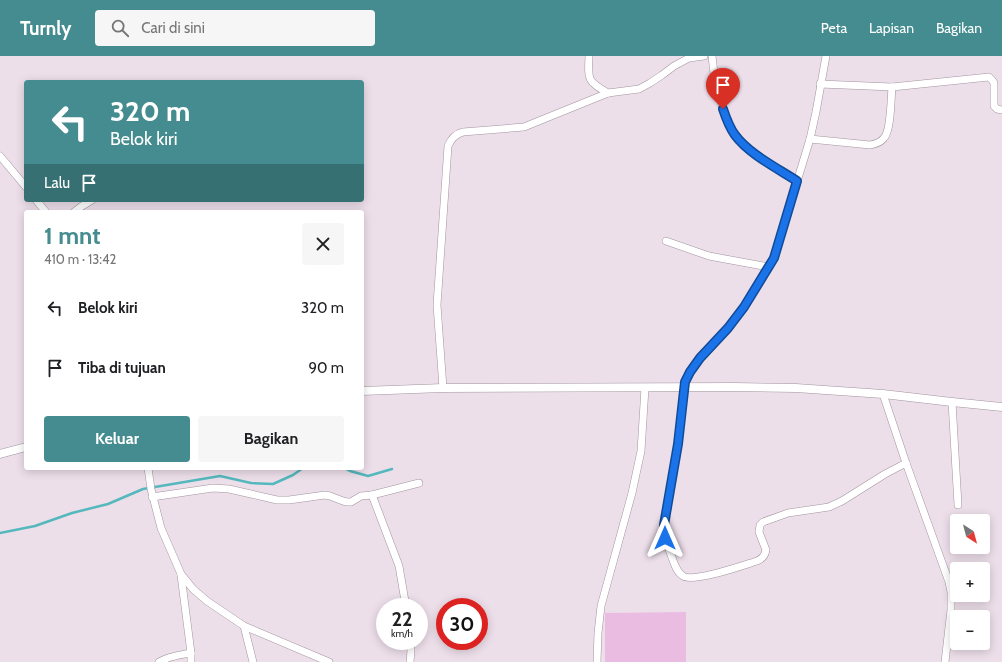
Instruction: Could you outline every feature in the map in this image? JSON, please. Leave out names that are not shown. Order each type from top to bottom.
[{"type":"street","points":[[589,56],[588,74],[591,81],[595,86],[608,93]]},
{"type":"street","points":[[443,388],[437,306],[448,146],[453,137],[458,133],[463,132],[524,127],[608,93],[639,89],[679,63],[689,58],[704,56]]},
{"type":"street","points":[[712,56],[715,82],[727,121],[734,134],[750,151],[797,181]]},
{"type":"street","points":[[826,56],[810,139],[774,258],[740,312],[728,328],[696,362],[685,382],[678,444],[664,525],[665,538],[675,566],[684,577],[690,578],[701,577],[757,561],[766,553],[759,532],[760,525],[763,522],[788,513],[829,507],[842,501],[884,474],[906,463]]},
{"type":"street","points":[[820,84],[892,87],[989,77],[994,83],[994,106],[997,110],[1002,110]]},
{"type":"street","points":[[810,139],[870,145],[880,142],[887,134],[892,87]]},
{"type":"street","points":[[0,156],[24,186]]},
{"type":"street","points":[[38,202],[44,210]]},
{"type":"street","points":[[77,210],[89,202]]},
{"type":"street","points":[[666,241],[709,256],[769,267]]},
{"type":"street","points":[[364,391],[443,388],[796,388],[883,394],[1002,407]]},
{"type":"street","points":[[597,662],[601,606],[632,493],[641,451],[645,388]]},
{"type":"street","points":[[883,394],[952,592],[944,662]]},
{"type":"street","points":[[952,402],[958,505]]},
{"type":"street","points":[[0,454],[24,448]]},
{"type":"street","points":[[148,470],[152,493],[161,528],[181,574],[193,589],[244,626],[329,662]]},
{"type":"street","points":[[152,493],[213,488],[229,489],[277,500],[289,500],[325,495],[351,502],[361,496],[372,495],[419,483]]},
{"type":"street","points":[[372,495],[399,566],[404,598]]},
{"type":"street","points":[[181,574],[192,653],[191,662]]},
{"type":"street","points":[[244,626],[253,662]]},
{"type":"street","points":[[410,662],[411,650]]},
{"type":"street","points":[[159,662],[171,656],[192,653]]},
{"type":"shaded area","points":[[686,612],[686,662],[605,662],[605,613]]},
{"type":"waterway","points":[[348,470],[368,476],[392,469]]},
{"type":"waterway","points":[[0,533],[35,526],[72,513],[108,504],[143,489],[220,476],[251,483],[273,484],[300,470]]},
{"type":"route","points":[[665,538],[664,525],[678,444],[685,382],[700,358],[728,328],[744,307],[769,267],[774,258],[797,181],[750,151],[741,143],[727,121],[723,109]]}]
